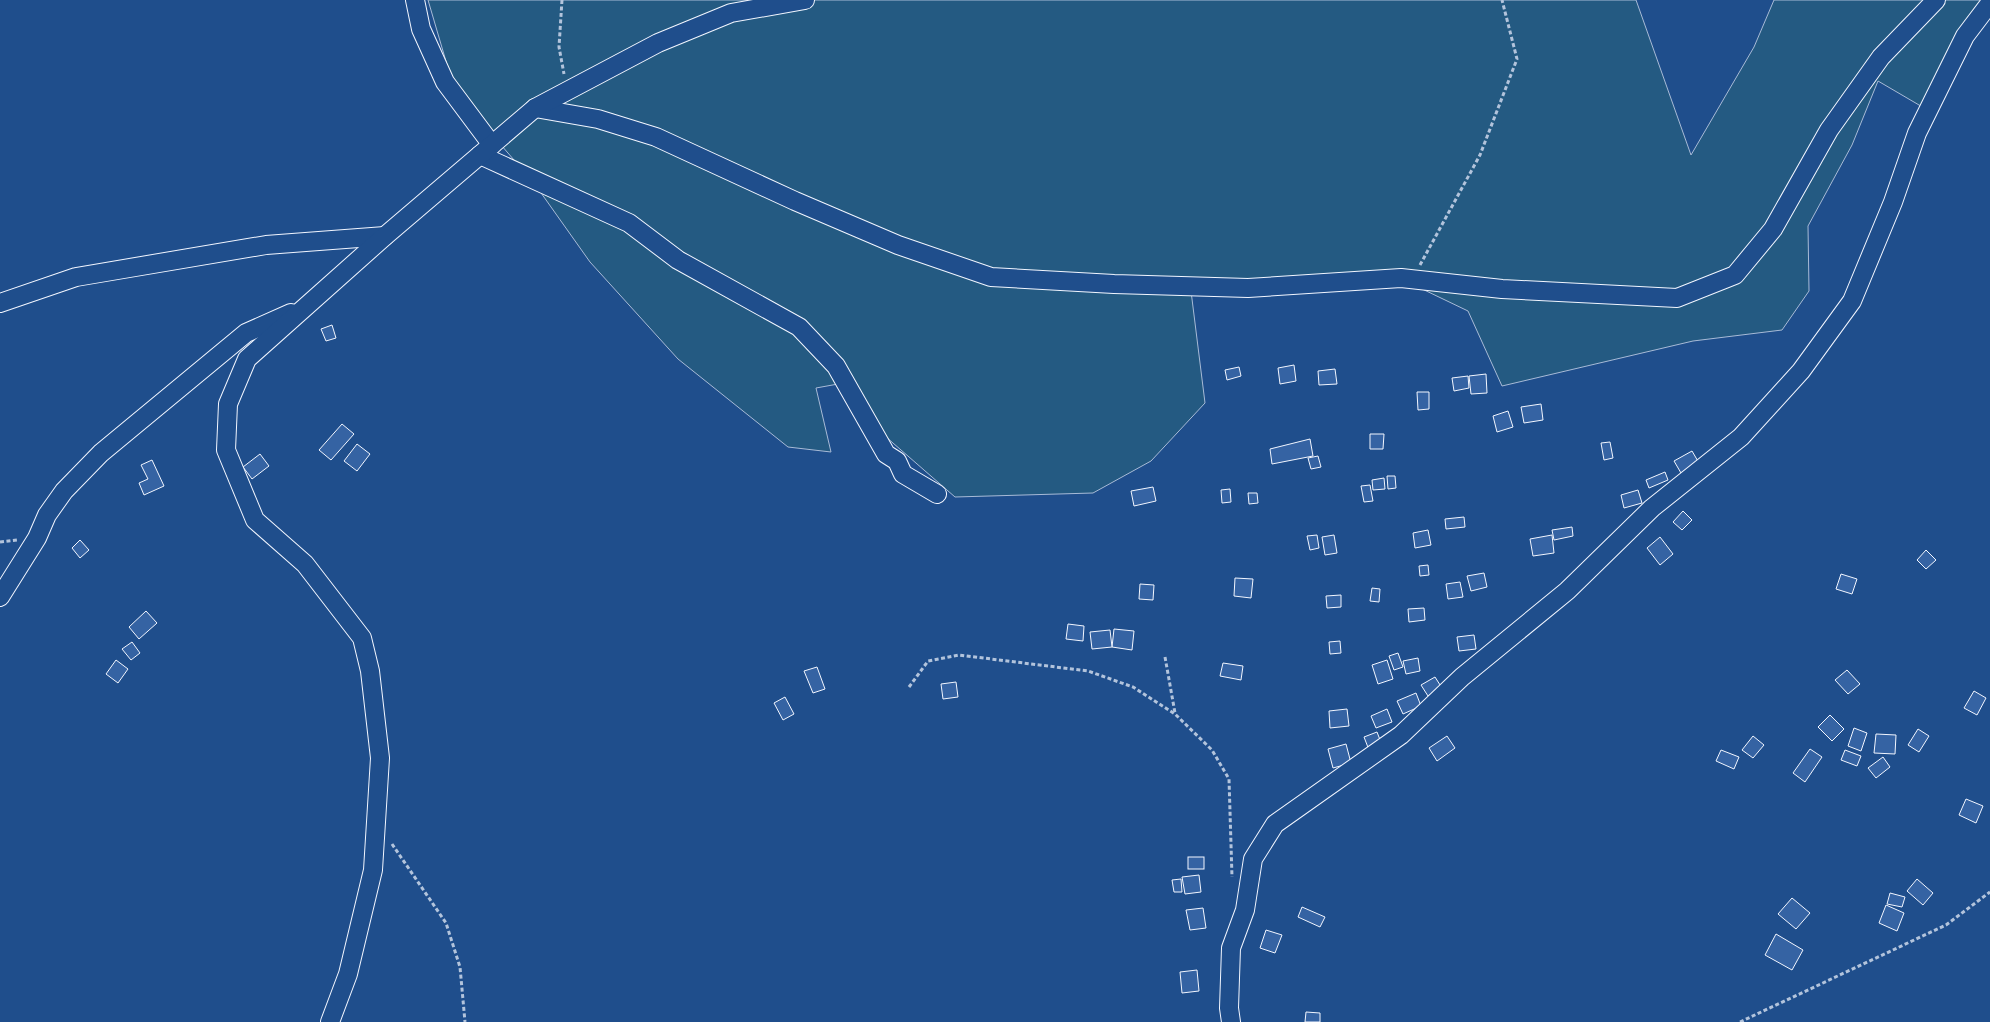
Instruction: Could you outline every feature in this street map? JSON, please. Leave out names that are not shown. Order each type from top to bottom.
[{"type":"street","points":[[415,0],[421,29],[445,82],[486,150],[628,223],[678,260],[798,327],[836,366],[886,454],[897,462],[903,474],[937,494]]},
{"type":"street","points":[[330,1022],[348,974],[373,870],[380,758],[370,671],[362,638],[304,564],[254,520],[226,450],[228,404],[248,360],[385,236],[535,108],[658,43],[732,13],[805,0]]},
{"type":"street","points":[[535,108],[598,119],[656,137],[795,201],[898,245],[991,277],[1114,284],[1248,288],[1411,279],[1502,289],[1677,298],[1735,275],[1773,229],[1829,130],[1880,57],[1936,0]]},
{"type":"street","points":[[1231,1022],[1229,1008],[1232,948],[1245,910],[1254,860],[1275,824],[1400,735],[1462,677],[1567,591],[1652,508],[1741,438],[1801,371],[1852,301],[1893,202],[1917,133],[1965,36],[1990,3]]},
{"type":"street","points":[[0,304],[76,277],[266,245],[385,236]]},
{"type":"street","points":[[0,597],[37,538],[47,515],[64,491],[101,453],[246,333],[306,307]]},
{"type":"path","points":[[562,0],[559,47],[567,91]]},
{"type":"path","points":[[1411,279],[1480,155],[1517,59],[1502,0]]},
{"type":"path","points":[[909,688],[928,661],[959,655],[1088,671],[1133,687],[1175,714],[1212,750],[1229,779],[1232,879]]},
{"type":"path","points":[[1165,657],[1175,714]]},
{"type":"path","points":[[376,822],[446,923],[460,967],[465,1022]]},
{"type":"path","points":[[1740,1022],[1946,925],[1990,892]]},
{"type":"shaded area","points":[[428,0],[1636,0],[1691,155],[1754,47],[1774,0],[1990,0],[1931,112],[1878,81],[1852,145],[1808,226],[1809,291],[1782,330],[1693,341],[1502,386],[1468,311],[1418,287],[1190,283],[1205,403],[1151,461],[1093,493],[955,497],[870,423],[838,384],[816,388],[831,452],[788,447],[678,359],[590,262],[534,183],[455,92]]},
{"type":"building","points":[[332,325],[336,338],[326,341],[321,329]]},
{"type":"building","points":[[1294,365],[1296,381],[1280,384],[1278,368]]},
{"type":"building","points":[[1239,367],[1241,376],[1227,380],[1225,370]]},
{"type":"building","points":[[1335,369],[1337,384],[1319,385],[1318,371]]},
{"type":"building","points":[[1486,374],[1487,393],[1471,394],[1469,376]]},
{"type":"building","points":[[1468,376],[1469,388],[1454,391],[1452,378]]},
{"type":"building","points":[[1417,392],[1429,392],[1429,409],[1418,410]]},
{"type":"building","points":[[1541,404],[1543,420],[1524,423],[1521,407]]},
{"type":"building","points":[[1508,411],[1513,427],[1497,432],[1493,416]]},
{"type":"building","points":[[342,424],[354,434],[331,460],[319,450]]},
{"type":"building","points":[[1370,434],[1384,434],[1383,449],[1370,449]]},
{"type":"building","points":[[1310,439],[1313,456],[1272,464],[1270,449]]},
{"type":"building","points":[[1610,442],[1613,458],[1604,460],[1601,443]]},
{"type":"building","points":[[357,444],[370,454],[357,471],[344,461]]},
{"type":"building","points":[[1692,451],[1699,463],[1681,473],[1674,461]]},
{"type":"building","points":[[260,454],[269,466],[252,479],[243,467]]},
{"type":"building","points":[[1318,456],[1321,467],[1311,469],[1308,458]]},
{"type":"building","points":[[152,460],[164,486],[144,495],[139,483],[148,479],[141,465]]},
{"type":"building","points":[[1665,472],[1668,480],[1649,488],[1646,480]]},
{"type":"building","points":[[1387,476],[1395,476],[1396,488],[1388,489]]},
{"type":"building","points":[[1384,478],[1385,489],[1373,490],[1372,480]]},
{"type":"building","points":[[1370,485],[1373,501],[1364,502],[1361,486]]},
{"type":"building","points":[[1153,487],[1156,501],[1134,506],[1131,491]]},
{"type":"building","points":[[1230,489],[1231,502],[1222,503],[1221,490]]},
{"type":"building","points":[[1638,490],[1642,503],[1624,508],[1621,495]]},
{"type":"building","points":[[1248,493],[1257,493],[1258,503],[1249,504]]},
{"type":"building","points":[[1683,511],[1692,520],[1682,530],[1673,522]]},
{"type":"building","points":[[1464,517],[1465,527],[1446,529],[1445,519]]},
{"type":"building","points":[[1572,527],[1573,536],[1554,540],[1552,530]]},
{"type":"building","points":[[1428,530],[1431,545],[1415,548],[1413,533]]},
{"type":"building","points":[[1317,535],[1319,548],[1310,550],[1307,536]]},
{"type":"building","points":[[1334,535],[1337,553],[1325,555],[1322,537]]},
{"type":"building","points":[[1552,535],[1554,553],[1533,556],[1530,539]]},
{"type":"building","points":[[1660,537],[1673,554],[1660,565],[1647,548]]},
{"type":"building","points":[[80,540],[89,550],[80,558],[72,548]]},
{"type":"building","points":[[1926,550],[1936,560],[1926,569],[1917,560]]},
{"type":"building","points":[[1428,565],[1429,575],[1420,576],[1419,566]]},
{"type":"building","points":[[1484,573],[1487,587],[1471,591],[1467,576]]},
{"type":"building","points":[[1841,574],[1857,579],[1852,594],[1836,589]]},
{"type":"building","points":[[1235,578],[1253,579],[1251,598],[1234,596]]},
{"type":"building","points":[[1460,582],[1463,597],[1448,599],[1446,584]]},
{"type":"building","points":[[1140,584],[1154,585],[1153,600],[1139,599]]},
{"type":"building","points":[[1372,588],[1380,589],[1379,602],[1370,601]]},
{"type":"building","points":[[1341,595],[1341,607],[1327,608],[1326,596]]},
{"type":"building","points":[[1424,608],[1425,620],[1409,622],[1408,609]]},
{"type":"building","points":[[146,611],[157,623],[139,639],[129,627]]},
{"type":"building","points":[[1068,624],[1084,626],[1083,641],[1066,639]]},
{"type":"building","points":[[1114,629],[1134,631],[1132,650],[1112,647]]},
{"type":"building","points":[[1110,630],[1112,647],[1092,649],[1090,632]]},
{"type":"building","points":[[1474,635],[1476,649],[1459,651],[1457,637]]},
{"type":"building","points":[[1340,641],[1341,653],[1330,654],[1329,642]]},
{"type":"building","points":[[132,642],[140,653],[131,660],[122,649]]},
{"type":"building","points":[[1398,653],[1403,667],[1394,670],[1389,656]]},
{"type":"building","points":[[1418,658],[1420,671],[1406,674],[1403,661]]},
{"type":"building","points":[[116,660],[128,669],[118,683],[106,674]]},
{"type":"building","points":[[1387,660],[1393,679],[1378,684],[1372,665]]},
{"type":"building","points":[[1223,663],[1243,666],[1241,680],[1220,676]]},
{"type":"building","points":[[817,667],[825,689],[813,693],[804,671]]},
{"type":"building","points":[[1847,670],[1860,684],[1848,694],[1835,680]]},
{"type":"building","points":[[1435,677],[1442,688],[1428,696],[1421,685]]},
{"type":"building","points":[[956,682],[958,697],[943,699],[941,684]]},
{"type":"building","points":[[1974,691],[1986,698],[1977,715],[1964,708]]},
{"type":"building","points":[[1416,693],[1421,706],[1403,714],[1397,701]]},
{"type":"building","points":[[785,697],[794,714],[783,720],[774,703]]},
{"type":"building","points":[[1347,709],[1349,726],[1330,728],[1329,711]]},
{"type":"building","points":[[1387,709],[1392,722],[1376,728],[1371,716]]},
{"type":"building","points":[[1830,715],[1844,729],[1832,741],[1818,727]]},
{"type":"building","points":[[1854,728],[1867,733],[1861,751],[1848,746]]},
{"type":"building","points":[[1918,729],[1929,736],[1919,752],[1908,745]]},
{"type":"building","points":[[1377,732],[1382,745],[1369,750],[1364,737]]},
{"type":"building","points":[[1876,734],[1896,735],[1895,754],[1874,753]]},
{"type":"building","points":[[1447,736],[1455,748],[1437,761],[1429,748]]},
{"type":"building","points":[[1753,736],[1764,745],[1753,758],[1742,750]]},
{"type":"building","points":[[1346,744],[1351,763],[1333,768],[1328,749]]},
{"type":"building","points":[[1810,749],[1822,757],[1805,782],[1793,773]]},
{"type":"building","points":[[1721,750],[1739,757],[1734,769],[1716,761]]},
{"type":"building","points":[[1845,750],[1861,756],[1857,766],[1841,760]]},
{"type":"building","points":[[1883,757],[1890,767],[1876,778],[1868,768]]},
{"type":"building","points":[[1966,799],[1983,806],[1976,823],[1959,815]]},
{"type":"building","points":[[1188,857],[1204,857],[1204,869],[1188,869]]},
{"type":"building","points":[[1199,875],[1201,892],[1185,894],[1182,877]]},
{"type":"building","points":[[1181,879],[1182,892],[1174,892],[1172,880]]},
{"type":"building","points":[[1917,879],[1933,893],[1923,905],[1907,891]]},
{"type":"building","points":[[1890,893],[1905,897],[1902,907],[1887,904]]},
{"type":"building","points":[[1792,898],[1810,913],[1796,929],[1778,914]]},
{"type":"building","points":[[1886,905],[1904,913],[1897,931],[1879,923]]},
{"type":"building","points":[[1302,907],[1325,917],[1320,927],[1298,917]]},
{"type":"building","points":[[1203,908],[1206,928],[1190,930],[1186,910]]},
{"type":"building","points":[[1266,930],[1282,935],[1275,953],[1260,948]]},
{"type":"building","points":[[1776,934],[1803,950],[1792,970],[1765,955]]},
{"type":"building","points":[[1197,970],[1199,991],[1182,993],[1180,972]]},
{"type":"building","points":[[1306,1012],[1320,1013],[1320,1022],[1305,1022]]}]
